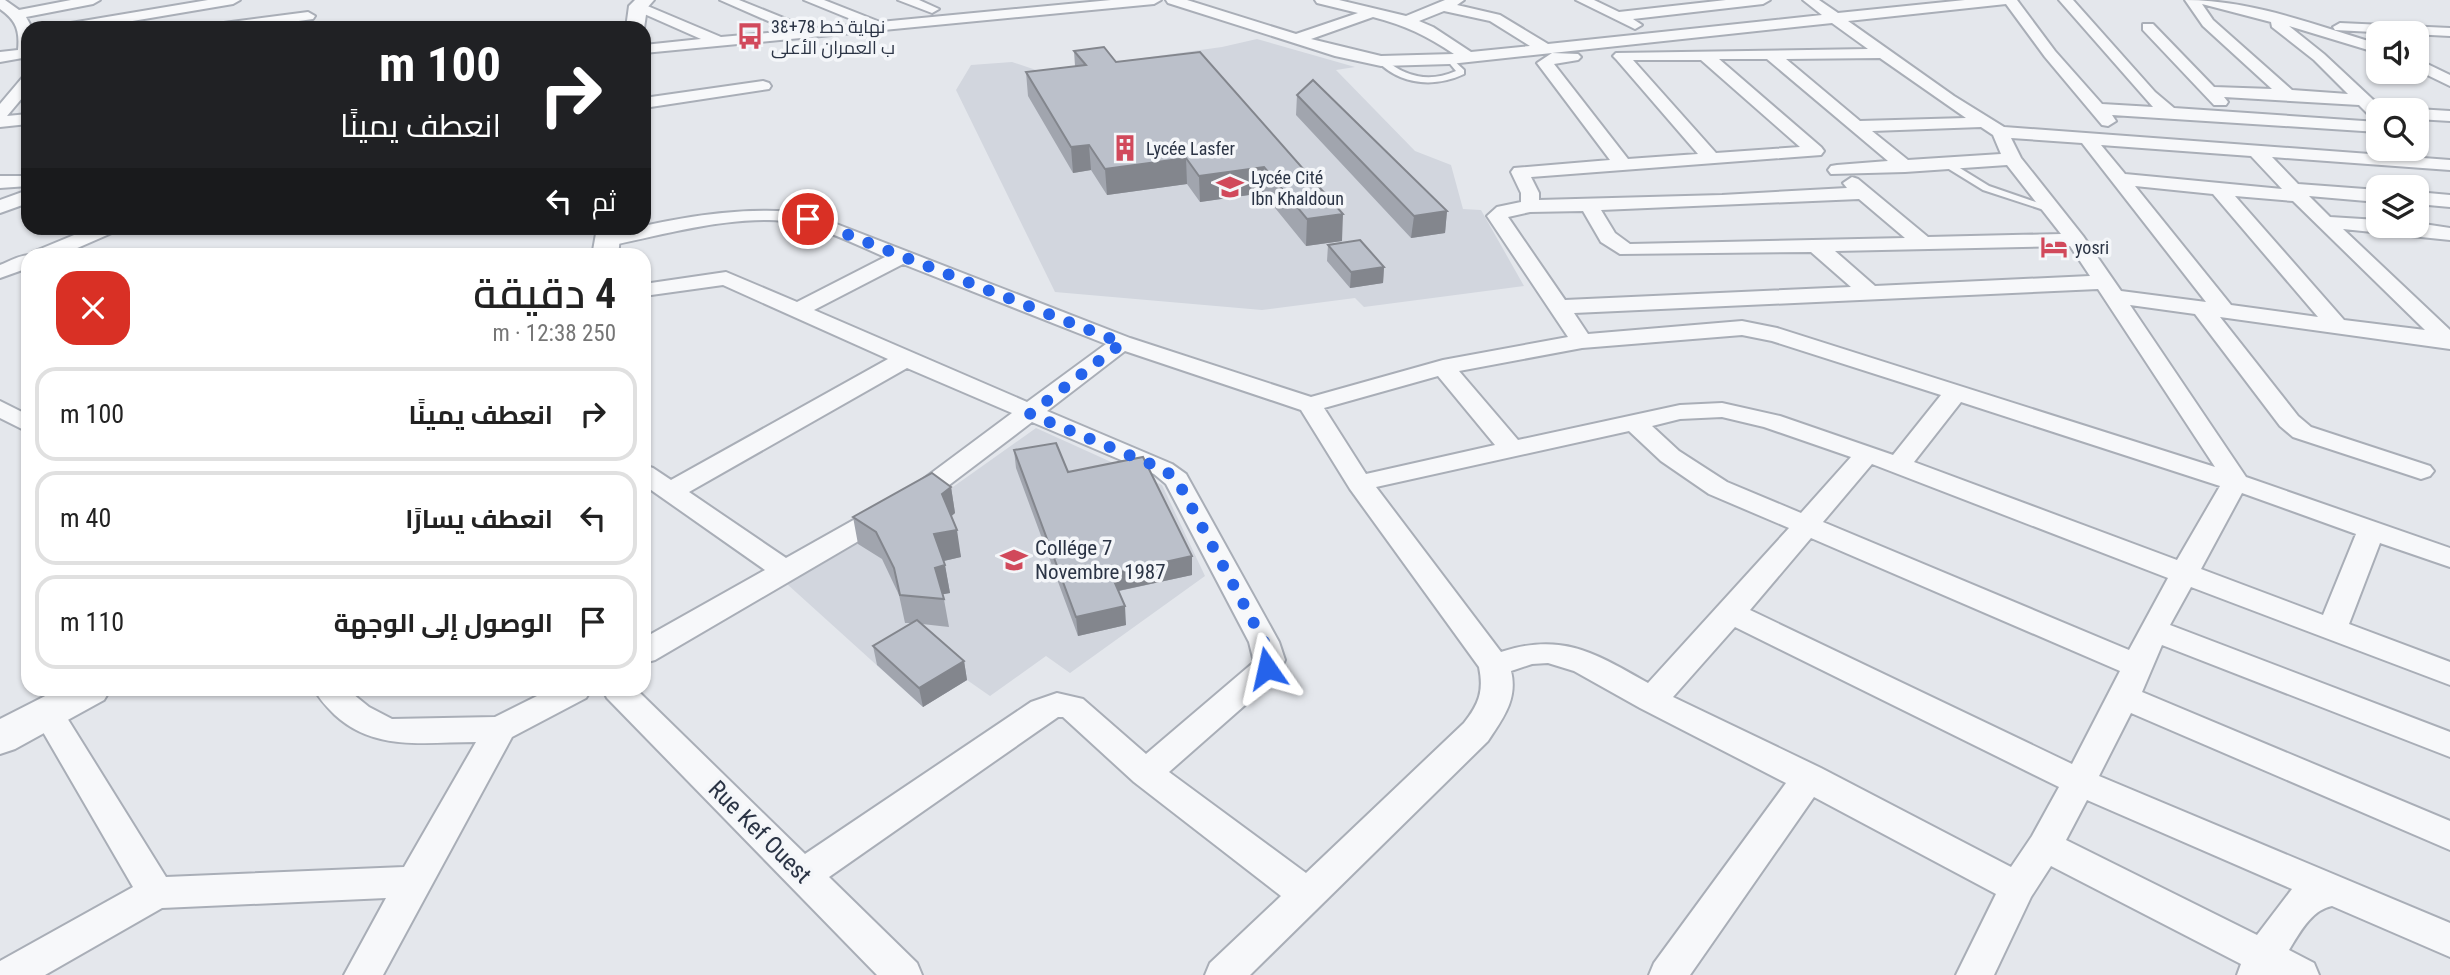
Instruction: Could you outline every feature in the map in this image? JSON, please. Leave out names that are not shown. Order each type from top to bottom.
[{"type":"street","points":[[36,21],[93,0]]},
{"type":"street","points":[[107,21],[233,0]]},
{"type":"street","points":[[293,0],[311,21]]},
{"type":"street","points":[[727,0],[810,33]]},
{"type":"street","points":[[811,0],[886,26],[932,9],[956,4]]},
{"type":"street","points":[[905,0],[932,9]]},
{"type":"street","points":[[988,0],[998,10],[996,16]]},
{"type":"street","points":[[651,48],[1154,0]]},
{"type":"street","points":[[1173,0],[1340,52],[1381,61],[1451,59],[2004,0]]},
{"type":"street","points":[[1322,0],[1407,21],[1446,41],[1468,57]]},
{"type":"street","points":[[1407,21],[1457,0]]},
{"type":"street","points":[[1583,0],[1659,37]]},
{"type":"street","points":[[1619,16],[1731,1],[1763,0]]},
{"type":"street","points":[[1810,0],[1992,127],[2048,208],[2076,240],[2231,472],[2235,482]]},
{"type":"street","points":[[2010,0],[2050,54],[2125,140]]},
{"type":"street","points":[[2066,0],[2149,95],[2169,113]]},
{"type":"street","points":[[2192,0],[2208,23],[2288,95]]},
{"type":"street","points":[[2203,0],[2301,25],[2366,45]]},
{"type":"street","points":[[0,3],[21,25]]},
{"type":"street","points":[[637,21],[642,3],[719,42]]},
{"type":"street","points":[[1442,6],[1495,18],[1545,49]]},
{"type":"street","points":[[1297,39],[1371,13]]},
{"type":"street","points":[[2267,16],[2319,57],[2366,104]]},
{"type":"street","points":[[2301,25],[2450,32]]},
{"type":"street","points":[[2148,27],[2208,92],[2277,151]]},
{"type":"street","points":[[1496,36],[1520,33]]},
{"type":"street","points":[[1446,41],[1471,39]]},
{"type":"street","points":[[1623,165],[1545,63],[1552,58],[1883,53]]},
{"type":"street","points":[[0,57],[21,54]]},
{"type":"street","points":[[1621,55],[1711,158]]},
{"type":"street","points":[[1706,55],[1923,243]]},
{"type":"street","points":[[1772,55],[1905,167]]},
{"type":"street","points":[[2429,70],[2450,80]]},
{"type":"street","points":[[0,85],[21,82]]},
{"type":"street","points":[[651,102],[763,86]]},
{"type":"street","points":[[2,122],[21,92]]},
{"type":"street","points":[[2208,92],[2288,95],[2366,111]]},
{"type":"street","points":[[2098,109],[2238,118],[2366,113]]},
{"type":"street","points":[[2429,115],[2450,116]]},
{"type":"street","points":[[2,122],[21,119]]},
{"type":"street","points":[[1857,126],[1992,127],[2087,138],[2450,165]]},
{"type":"street","points":[[2087,138],[2120,179],[2213,309],[2289,421],[2302,432],[2421,471]]},
{"type":"street","points":[[2255,150],[2324,222],[2450,341]]},
{"type":"street","points":[[1530,206],[1530,193],[1520,172],[1815,151]]},
{"type":"street","points":[[1837,170],[2012,159]]},
{"type":"street","points":[[2430,163],[2450,180]]},
{"type":"street","points":[[2120,179],[2219,189],[2366,195]]},
{"type":"street","points":[[0,182],[21,181]]},
{"type":"street","points":[[2219,189],[2336,324]]},
{"type":"street","points":[[1582,341],[1497,216],[1499,213],[1530,206],[1722,201],[1864,193]]},
{"type":"street","points":[[0,207],[21,199]]},
{"type":"street","points":[[2429,199],[2450,201]]},
{"type":"street","points":[[1589,204],[1600,228],[1614,243],[1627,250],[2076,240]]},
{"type":"street","points":[[651,233],[716,220],[781,216],[808,219],[1122,343],[1310,405],[1443,367],[1582,341],[1742,328],[1777,335],[2235,482],[2450,558]]},
{"type":"street","points":[[2324,222],[2450,234]]},
{"type":"street","points":[[59,248],[90,235]]},
{"type":"street","points":[[607,241],[638,235]]},
{"type":"street","points":[[1814,244],[1868,291]]},
{"type":"street","points":[[797,310],[902,256]]},
{"type":"street","points":[[0,273],[21,264]]},
{"type":"street","points":[[0,273],[21,281]]},
{"type":"street","points":[[651,289],[726,278],[1030,414],[1163,469],[1177,480],[1264,642],[1270,660],[1267,668],[1146,773]]},
{"type":"street","points":[[1559,307],[1868,291],[2109,290],[2213,309],[2450,341]]},
{"type":"street","points":[[651,648],[923,492],[1122,343]]},
{"type":"street","points":[[669,492],[906,359]]},
{"type":"street","points":[[1443,367],[1512,449]]},
{"type":"street","points":[[1898,465],[1956,393]]},
{"type":"street","points":[[1224,975],[1476,732],[1495,706],[1500,687],[1494,665],[1360,483],[1310,405]]},
{"type":"street","points":[[0,408],[21,421]]},
{"type":"street","points":[[1360,483],[1692,410],[1722,410],[1755,416],[1898,465],[2450,674]]},
{"type":"street","points":[[1634,422],[1670,456],[1697,476],[2137,666]]},
{"type":"street","points":[[1651,700],[1808,526],[1867,454]]},
{"type":"street","points":[[651,478],[787,572]]},
{"type":"street","points":[[1975,975],[2017,888],[2045,846],[2077,781],[2124,697],[2153,630],[2235,482]]},
{"type":"street","points":[[2332,629],[2371,530]]},
{"type":"street","points":[[1731,613],[2077,781],[2450,940]]},
{"type":"street","points":[[2153,630],[2450,745]]},
{"type":"street","points":[[1494,665],[1533,653],[1554,653],[1576,660],[1809,777],[2017,888]]},
{"type":"street","points":[[0,738],[79,696]]},
{"type":"street","points":[[335,696],[350,712],[376,728],[392,731],[500,729],[563,696]]},
{"type":"street","name":"Rue Kef Ouest","points":[[624,696],[903,975]]},
{"type":"street","points":[[2124,697],[2450,836]]},
{"type":"street","points":[[803,875],[1042,710],[1057,705],[1072,706],[1146,773],[1306,894]]},
{"type":"street","points":[[48,713],[156,893]]},
{"type":"street","points":[[363,975],[500,729]]},
{"type":"street","points":[[1668,975],[1809,777]]},
{"type":"street","points":[[2045,846],[2260,965],[2300,975]]},
{"type":"street","points":[[10,975],[156,893],[415,882]]},
{"type":"street","points":[[2260,965],[2301,905],[2312,894],[2331,891]]},
{"type":"lane","points":[[1381,61],[1394,73],[1429,81],[1450,78],[1461,72],[1451,59]]},
{"type":"lane","points":[[1947,164],[1986,188],[2048,208]]},
{"type":"shaded area","name":"Lycée Cité Ibn Khaldoun","points":[[1257,39],[1355,67],[1336,70],[1415,151],[1451,165],[1463,209],[1481,210],[1524,286],[1364,307],[1355,298],[1262,310],[1055,292],[956,90],[971,65],[1012,62],[1042,72],[1222,47]]},
{"type":"shaded area","name":"Collége 7 Novembre 1987","points":[[1036,428],[1162,485],[1205,576],[1070,673],[1046,656],[990,696],[967,680],[923,707],[787,584],[936,499]]},
{"type":"building","points":[[1104,47],[1116,62],[1200,52],[1343,214],[1307,219],[1264,167],[1199,176],[1186,158],[1105,169],[1089,145],[1071,147],[1026,72],[1086,65],[1074,51]]},
{"type":"building","points":[[1313,80],[1447,211],[1414,216],[1297,95]]},
{"type":"building","points":[[1360,240],[1384,267],[1351,272],[1328,245]]},
{"type":"building","points":[[1056,443],[1068,472],[1143,457],[1192,556],[1111,574],[1125,606],[1076,617],[1014,450]]},
{"type":"building","points":[[932,473],[951,487],[942,494],[957,530],[934,534],[945,565],[935,568],[944,599],[900,595],[894,568],[876,532],[853,517]]},
{"type":"building","points":[[917,620],[964,661],[919,688],[873,646]]},
{"type":"place","name":"نهاية خط 78+38 ب العمران الأعلى","points":[[750,36]]},
{"type":"place","name":"Lycée Lasfer","points":[[1125,148]]},
{"type":"place","name":"Lycée Cité Ibn Khaldoun","points":[[1230,187]]},
{"type":"place","name":"yosri","points":[[2054,247]]},
{"type":"place","name":"Collége 7 Novembre 1987","points":[[1014,560]]},
{"type":"route","points":[[808,219],[1122,343],[1030,414],[1163,469],[1177,480],[1264,642],[1270,660],[1267,668]]}]
